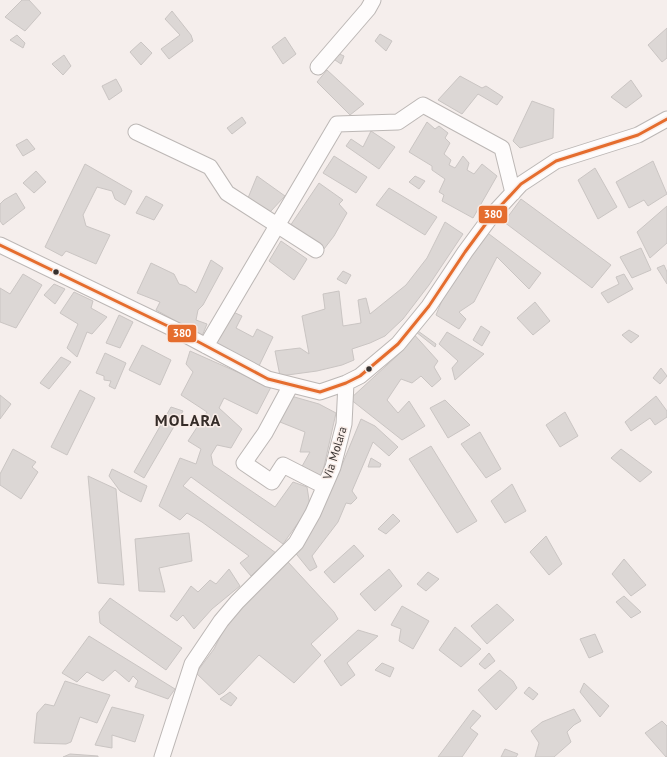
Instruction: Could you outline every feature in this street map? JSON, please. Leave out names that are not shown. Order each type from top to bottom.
[{"type":"street","points":[[318,67],[368,9],[373,0]]},
{"type":"street","points":[[206,346],[338,124],[398,122],[423,105],[502,148],[512,193]]},
{"type":"street","points":[[0,245],[178,331],[268,379],[320,392],[346,383],[360,376],[398,344],[429,306],[465,252],[493,214],[521,184],[556,161],[638,135],[667,119]]},
{"type":"street","points":[[136,132],[210,167],[227,193],[316,250]]},
{"type":"street","name":"Via Molara","points":[[162,757],[192,664],[220,621],[296,543],[313,513],[333,467],[344,424],[346,383]]},
{"type":"street","points":[[291,385],[265,433],[244,463],[272,482],[283,465],[324,486]]},
{"type":"building","points":[[22,0],[29,0],[41,13],[25,31],[5,17]]},
{"type":"building","points":[[172,11],[191,35],[193,41],[169,59],[161,49],[180,35],[165,19]]},
{"type":"building","points":[[667,28],[667,58],[662,62],[648,45]]},
{"type":"building","points":[[380,34],[392,41],[386,51],[375,41]]},
{"type":"building","points":[[17,35],[25,43],[23,48],[10,40]]},
{"type":"building","points":[[285,37],[296,54],[283,64],[272,47]]},
{"type":"building","points":[[141,42],[152,53],[141,65],[130,52]]},
{"type":"building","points":[[333,51],[344,56],[341,64],[329,56]]},
{"type":"building","points":[[64,55],[71,66],[63,75],[52,64]]},
{"type":"building","points":[[327,70],[364,104],[350,115],[317,82]]},
{"type":"building","points":[[460,76],[482,88],[486,86],[503,97],[497,105],[478,94],[462,114],[438,100]]},
{"type":"building","points":[[116,79],[122,91],[109,100],[102,86]]},
{"type":"building","points":[[631,80],[642,96],[626,108],[611,97]]},
{"type":"building","points":[[532,101],[554,109],[553,138],[520,148],[513,141]]},
{"type":"building","points":[[242,117],[246,123],[232,134],[227,128]]},
{"type":"building","points":[[427,122],[435,129],[439,126],[448,133],[445,138],[450,143],[444,154],[451,160],[449,165],[455,168],[463,156],[469,163],[467,170],[474,174],[482,164],[497,176],[473,218],[442,201],[444,195],[439,192],[445,179],[432,170],[432,166],[409,152]]},
{"type":"building","points":[[371,131],[395,147],[379,169],[346,146],[351,139],[363,147]]},
{"type":"building","points":[[27,139],[35,149],[23,156],[16,145]]},
{"type":"building","points":[[334,156],[367,177],[356,193],[323,173]]},
{"type":"building","points":[[653,161],[667,194],[648,206],[644,200],[629,208],[616,182]]},
{"type":"building","points":[[85,164],[132,191],[125,205],[115,199],[112,191],[97,187],[83,215],[86,226],[110,235],[96,264],[66,251],[62,256],[45,247]]},
{"type":"building","points":[[595,168],[617,207],[598,219],[578,180]]},
{"type":"building","points":[[36,171],[46,182],[34,193],[23,183]]},
{"type":"building","points":[[257,176],[285,196],[270,212],[248,198]]},
{"type":"building","points":[[415,176],[425,181],[419,189],[409,182]]},
{"type":"building","points":[[319,183],[343,200],[339,204],[347,213],[334,236],[324,249],[290,226]]},
{"type":"building","points":[[389,188],[437,217],[425,235],[376,205]]},
{"type":"building","points":[[16,193],[25,208],[3,225],[0,221],[0,204]]},
{"type":"building","points":[[146,196],[163,205],[154,220],[136,213]]},
{"type":"building","points":[[521,199],[611,265],[592,288],[504,222]]},
{"type":"building","points":[[667,206],[667,243],[650,258],[637,232]]},
{"type":"building","points":[[445,222],[463,234],[429,285],[403,319],[385,336],[352,349],[354,360],[342,365],[317,371],[280,376],[275,351],[300,348],[309,354],[302,316],[325,309],[323,294],[339,291],[343,326],[361,323],[358,300],[366,298],[370,314],[406,285],[427,258]]},
{"type":"building","points":[[485,231],[541,273],[529,289],[497,257],[474,302],[459,312],[466,319],[459,329],[436,315],[447,288]]},
{"type":"building","points":[[281,241],[307,259],[294,280],[269,261]]},
{"type":"building","points":[[641,248],[651,270],[632,278],[620,257]]},
{"type":"building","points":[[211,260],[223,268],[203,305],[198,310],[196,320],[207,324],[200,341],[189,332],[190,329],[156,310],[160,302],[137,293],[151,263],[174,274],[179,284],[186,286],[196,293]]},
{"type":"building","points":[[664,265],[667,272],[667,284],[657,268]]},
{"type":"building","points":[[343,271],[351,275],[346,284],[337,279]]},
{"type":"building","points":[[23,274],[42,285],[16,328],[0,322],[0,288],[10,294]]},
{"type":"building","points":[[624,274],[633,289],[608,303],[601,293],[619,284],[616,277]]},
{"type":"building","points":[[54,284],[65,289],[55,304],[44,295]]},
{"type":"building","points":[[74,292],[93,301],[91,308],[107,317],[92,334],[87,332],[77,357],[67,348],[78,324],[60,313]]},
{"type":"building","points":[[535,302],[550,321],[533,335],[517,318]]},
{"type":"building","points":[[231,311],[242,316],[236,328],[253,337],[257,329],[273,337],[258,368],[213,347]]},
{"type":"building","points":[[119,315],[133,322],[120,348],[106,343]]},
{"type":"building","points":[[481,326],[490,332],[482,346],[473,340]]},
{"type":"building","points":[[629,330],[639,336],[631,343],[622,335]]},
{"type":"building","points":[[411,331],[438,361],[434,367],[441,379],[432,387],[421,376],[412,383],[401,379],[387,400],[398,413],[409,401],[425,426],[402,440],[350,399],[399,354]]},
{"type":"building","points":[[418,331],[436,344],[435,347],[416,332]]},
{"type":"building","points":[[447,332],[484,354],[455,380],[452,368],[458,361],[439,344]]},
{"type":"building","points":[[142,345],[171,360],[160,385],[129,370]]},
{"type":"building","points":[[190,351],[271,387],[257,414],[224,398],[219,408],[242,429],[231,448],[217,445],[211,455],[213,465],[275,507],[293,482],[307,487],[310,506],[283,544],[191,477],[183,486],[276,553],[251,576],[240,563],[249,556],[187,513],[180,520],[159,506],[180,458],[196,464],[201,449],[188,441],[207,412],[181,395],[193,372],[186,364]]},
{"type":"building","points":[[105,353],[126,363],[115,389],[109,386],[111,381],[104,380],[104,376],[96,373]]},
{"type":"building","points":[[61,357],[71,362],[49,389],[40,383]]},
{"type":"building","points":[[661,368],[667,376],[660,384],[653,378]]},
{"type":"building","points":[[80,390],[95,398],[67,455],[51,447]]},
{"type":"building","points":[[0,395],[11,404],[0,419]]},
{"type":"building","points":[[291,396],[319,404],[336,413],[321,480],[300,470],[310,452],[300,452],[305,432],[280,422]]},
{"type":"building","points":[[656,396],[667,411],[667,417],[655,425],[650,418],[631,431],[625,422]]},
{"type":"building","points":[[445,400],[470,425],[448,438],[430,408]]},
{"type":"building","points":[[171,407],[183,411],[144,478],[134,472]]},
{"type":"building","points":[[565,412],[578,436],[560,447],[546,425]]},
{"type":"building","points":[[361,419],[375,426],[398,447],[389,456],[373,442],[352,491],[357,498],[351,504],[346,503],[338,522],[312,556],[317,567],[310,571],[293,550],[317,519],[337,477]]},
{"type":"building","points":[[480,432],[501,469],[486,478],[461,444]]},
{"type":"building","points":[[431,446],[477,521],[457,533],[409,459]]},
{"type":"building","points":[[13,449],[36,462],[32,467],[38,472],[21,499],[0,485],[0,474]]},
{"type":"building","points":[[621,449],[652,472],[640,482],[611,458]]},
{"type":"building","points":[[371,458],[381,464],[380,467],[368,467]]},
{"type":"building","points":[[112,469],[147,486],[141,502],[120,491],[109,476]]},
{"type":"building","points":[[88,476],[116,489],[124,585],[98,583]]},
{"type":"building","points":[[512,484],[526,511],[505,523],[491,501]]},
{"type":"building","points":[[393,514],[400,521],[386,534],[378,529]]},
{"type":"building","points":[[189,533],[192,561],[159,568],[165,592],[139,591],[135,539]]},
{"type":"building","points":[[546,536],[562,564],[549,575],[530,552]]},
{"type":"building","points":[[354,545],[364,556],[334,583],[324,572]]},
{"type":"building","points":[[624,559],[646,585],[631,596],[612,574]]},
{"type":"building","points":[[288,562],[334,612],[338,619],[311,644],[321,655],[294,683],[259,655],[224,692],[219,695],[196,673],[214,649],[230,617],[276,571]]},
{"type":"building","points":[[229,569],[240,586],[212,609],[194,629],[183,615],[177,621],[170,616],[191,586],[198,592],[210,580],[216,584]]},
{"type":"building","points":[[389,569],[402,586],[375,611],[360,594]]},
{"type":"building","points":[[428,572],[439,579],[426,591],[417,584]]},
{"type":"building","points":[[624,596],[641,612],[631,618],[616,602]]},
{"type":"building","points":[[110,598],[182,648],[166,670],[100,623],[99,612]]},
{"type":"building","points":[[497,604],[514,620],[487,644],[471,626]]},
{"type":"building","points":[[402,606],[429,621],[413,649],[399,641],[401,629],[391,625]]},
{"type":"building","points":[[455,627],[481,649],[461,667],[439,650]]},
{"type":"building","points":[[358,630],[378,636],[347,663],[355,675],[341,686],[324,661]]},
{"type":"building","points":[[595,634],[603,652],[589,658],[580,639]]},
{"type":"building","points":[[89,636],[175,689],[168,699],[135,687],[138,681],[133,676],[129,682],[115,670],[103,681],[87,672],[77,682],[62,673]]},
{"type":"building","points":[[489,653],[495,661],[485,669],[479,664]]},
{"type":"building","points":[[382,663],[394,668],[390,677],[375,670]]},
{"type":"building","points":[[500,670],[513,681],[517,688],[496,710],[478,690]]},
{"type":"building","points":[[65,681],[110,695],[97,723],[80,717],[71,742],[66,744],[34,743],[37,713],[45,704],[54,706]]},
{"type":"building","points":[[584,683],[609,706],[600,717],[580,692]]},
{"type":"building","points":[[529,687],[538,694],[533,700],[524,693]]},
{"type":"building","points":[[230,692],[237,698],[231,706],[220,699]]},
{"type":"building","points":[[112,707],[144,715],[135,742],[112,735],[112,748],[95,745]]},
{"type":"building","points":[[574,709],[581,721],[567,732],[571,742],[554,757],[535,757],[539,743],[531,731],[542,722]]},
{"type":"building","points":[[473,710],[481,716],[470,728],[478,734],[462,757],[438,757]]},
{"type":"building","points":[[662,721],[667,726],[666,757],[645,733]]},
{"type":"building","points":[[505,749],[518,754],[516,757],[501,757]]},
{"type":"building","points":[[70,754],[98,756],[98,757],[63,757]]},
{"type":"transit line","name":"380","points":[[0,245],[178,331],[268,379],[320,392],[346,383],[360,376],[398,344],[429,306],[465,252],[493,214],[521,184],[556,161],[638,135],[667,119]]},
{"type":"district","name":"MOLARA","points":[[188,420]]}]
